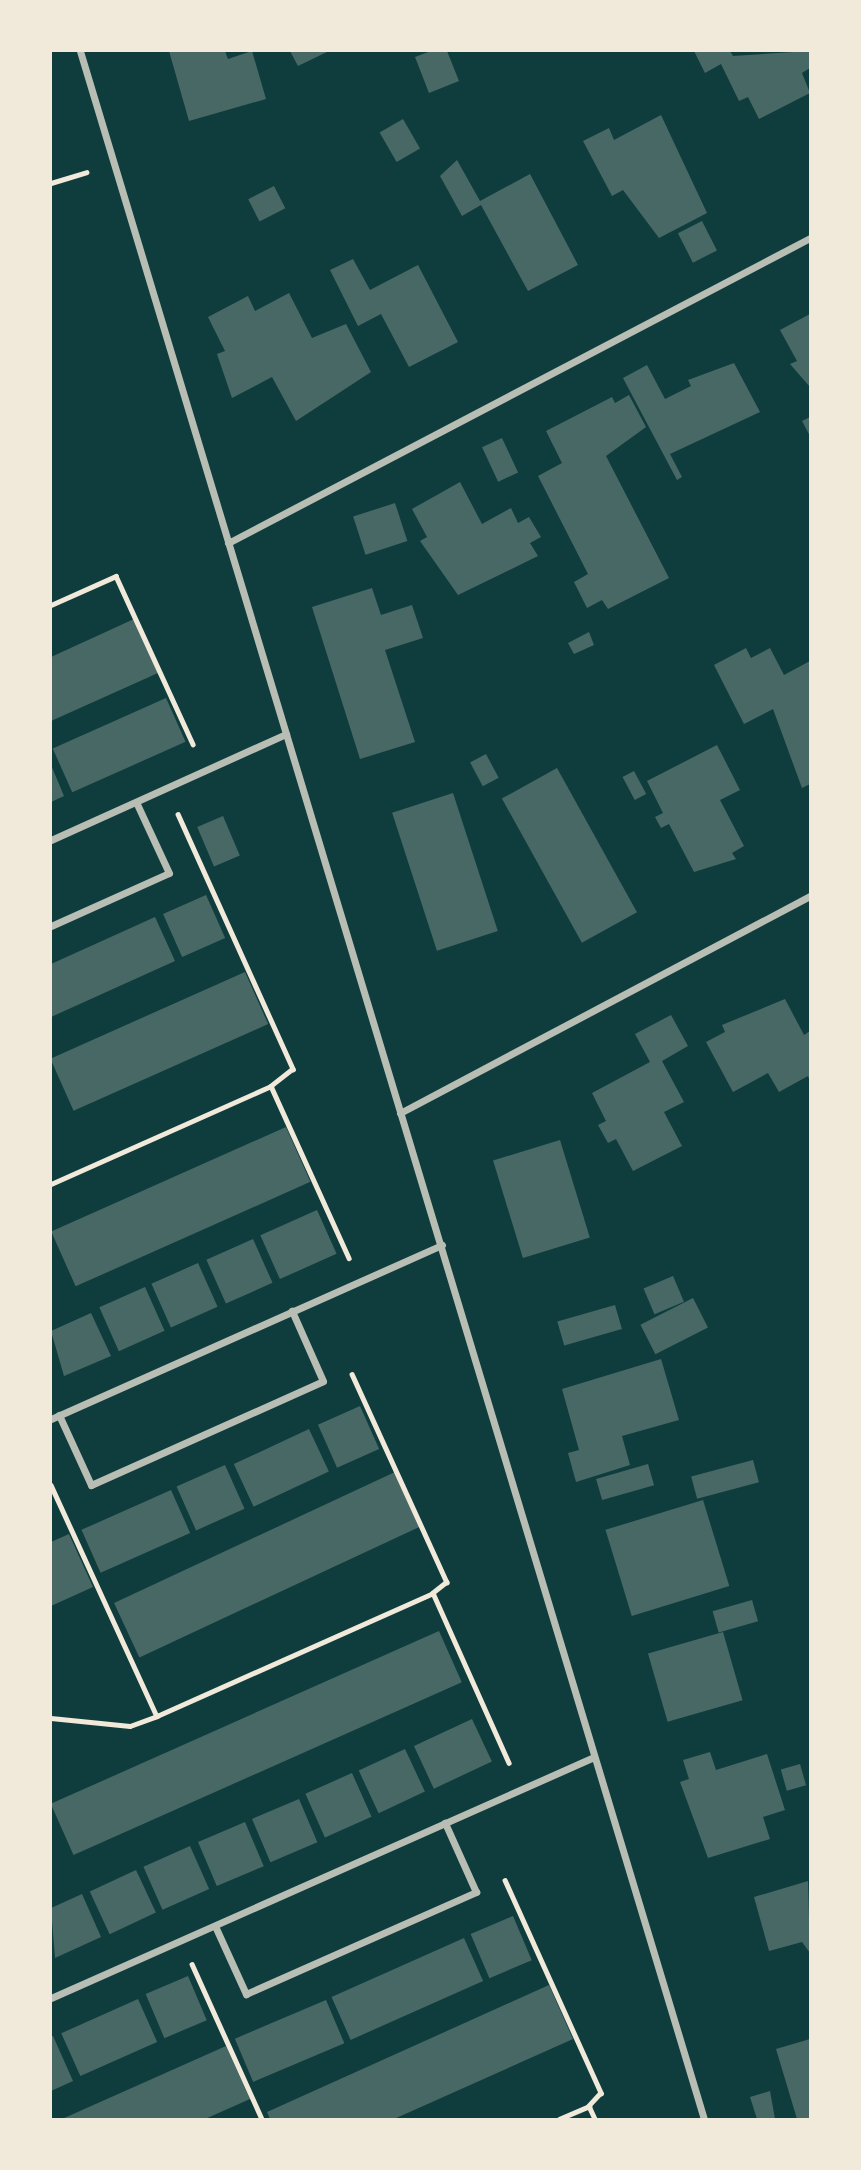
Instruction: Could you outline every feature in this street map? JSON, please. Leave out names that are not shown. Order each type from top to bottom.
[{"type":"street","points":[[80,51],[704,2119]]},
{"type":"street","points":[[228,543],[810,238]]},
{"type":"street","points":[[51,840],[286,734]]},
{"type":"street","points":[[51,926],[169,873],[136,802]]},
{"type":"street","points":[[400,1113],[810,895]]},
{"type":"street","points":[[51,1419],[442,1245]]},
{"type":"street","points":[[59,1415],[91,1485],[323,1381],[292,1311]]},
{"type":"street","points":[[51,1998],[594,1757]]},
{"type":"street","points":[[215,1926],[246,1994],[463,1898],[476,1892],[445,1823]]},
{"type":"path","points":[[51,183],[114,164]]},
{"type":"path","points":[[51,605],[116,576],[206,770]]},
{"type":"path","points":[[51,1185],[271,1086],[293,1069],[166,788]]},
{"type":"path","points":[[271,1086],[360,1281]]},
{"type":"path","points":[[51,1718],[130,1726],[433,1592],[447,1582],[347,1363]]},
{"type":"path","points":[[51,1485],[157,1716]]},
{"type":"path","points":[[433,1592],[521,1790]]},
{"type":"path","points":[[501,1872],[601,2093],[589,2106],[559,2119]]},
{"type":"path","points":[[181,1940],[262,2119]]},
{"type":"path","points":[[589,2106],[594,2119]]},
{"type":"building","points":[[169,51],[225,51],[228,59],[252,51],[266,99],[189,121]]},
{"type":"building","points":[[290,51],[329,51],[298,66]]},
{"type":"building","points":[[431,51],[447,51],[459,81],[429,93],[415,57]]},
{"type":"building","points":[[694,51],[730,51],[733,56],[810,51],[810,68],[802,73],[810,93],[759,119],[748,97],[739,101],[721,64],[705,73]]},
{"type":"building","points":[[661,115],[707,213],[659,238],[623,190],[612,196],[583,141],[609,128],[614,140]]},
{"type":"building","points":[[403,119],[420,148],[397,162],[380,132]]},
{"type":"building","points":[[457,160],[480,201],[530,174],[578,265],[528,291],[481,205],[462,216],[440,176]]},
{"type":"building","points":[[274,186],[285,208],[260,221],[248,199]]},
{"type":"building","points":[[702,221],[717,250],[693,263],[678,233]]},
{"type":"building","points":[[353,259],[370,290],[418,265],[458,342],[409,367],[381,314],[358,326],[330,270]]},
{"type":"building","points":[[289,293],[312,338],[346,324],[371,372],[296,421],[272,377],[232,398],[217,354],[225,351],[208,317],[248,296],[255,311]]},
{"type":"building","points":[[810,314],[810,387],[790,364],[797,361],[780,330]]},
{"type":"building","points":[[734,363],[760,412],[670,454],[682,477],[677,480],[623,378],[647,365],[665,399],[691,386],[688,380]]},
{"type":"building","points":[[629,395],[646,427],[606,456],[669,578],[608,609],[602,600],[587,608],[574,582],[588,574],[538,476],[562,463],[546,431],[612,397],[615,403]]},
{"type":"building","points":[[810,417],[810,436],[802,421]]},
{"type":"building","points":[[502,438],[518,472],[498,482],[482,447]]},
{"type":"building","points":[[460,482],[482,524],[511,508],[518,523],[529,517],[541,537],[530,543],[538,556],[458,595],[420,541],[427,537],[412,509]]},
{"type":"building","points":[[395,503],[407,541],[366,555],[353,517]]},
{"type":"building","points":[[372,588],[381,615],[412,605],[423,638],[385,650],[415,742],[360,759],[312,607]]},
{"type":"building","points":[[134,619],[158,673],[51,721],[51,657]]},
{"type":"building","points":[[589,632],[594,645],[574,654],[568,643]]},
{"type":"building","points":[[746,648],[751,658],[770,648],[784,675],[810,661],[810,784],[802,788],[773,709],[744,724],[714,665]]},
{"type":"building","points":[[166,698],[186,742],[72,792],[53,748]]},
{"type":"building","points":[[717,745],[740,790],[720,800],[744,846],[732,853],[736,859],[694,872],[669,824],[661,828],[655,817],[663,813],[647,781]]},
{"type":"building","points":[[486,754],[499,778],[483,786],[470,762]]},
{"type":"building","points":[[51,765],[64,796],[51,802]]},
{"type":"building","points":[[557,768],[637,912],[582,943],[502,799]]},
{"type":"building","points":[[634,771],[646,794],[635,800],[623,777]]},
{"type":"building","points":[[453,793],[498,931],[437,951],[392,813]]},
{"type":"building","points":[[223,816],[240,856],[214,867],[197,827]]},
{"type":"building","points":[[206,895],[225,938],[182,957],[163,914]]},
{"type":"building","points":[[155,917],[175,961],[51,1017],[51,964]]},
{"type":"building","points":[[245,972],[268,1024],[74,1111],[51,1058]]},
{"type":"building","points":[[785,999],[804,1035],[810,1031],[810,1081],[808,1076],[779,1092],[768,1073],[733,1092],[706,1042],[725,1032],[722,1025]]},
{"type":"building","points":[[671,1015],[688,1046],[662,1061],[684,1102],[664,1112],[682,1146],[633,1171],[616,1139],[608,1143],[598,1125],[606,1121],[592,1093],[650,1062],[635,1034]]},
{"type":"building","points":[[286,1127],[310,1182],[76,1286],[51,1232]]},
{"type":"building","points":[[560,1140],[590,1238],[523,1258],[493,1160]]},
{"type":"building","points":[[317,1210],[337,1254],[280,1279],[260,1235]]},
{"type":"building","points":[[253,1239],[273,1283],[226,1304],[206,1260]]},
{"type":"building","points":[[198,1263],[218,1307],[171,1328],[151,1284]]},
{"type":"building","points":[[673,1276],[684,1302],[654,1314],[644,1289]]},
{"type":"building","points":[[145,1287],[165,1331],[119,1351],[99,1307]]},
{"type":"building","points":[[693,1298],[708,1327],[655,1354],[640,1325]]},
{"type":"building","points":[[615,1305],[622,1329],[564,1346],[557,1322]]},
{"type":"building","points":[[91,1313],[111,1356],[64,1376],[51,1331]]},
{"type":"building","points":[[661,1359],[679,1420],[622,1436],[630,1465],[576,1482],[568,1453],[579,1450],[562,1389]]},
{"type":"building","points":[[360,1406],[379,1449],[337,1468],[318,1425]]},
{"type":"building","points":[[309,1429],[329,1472],[254,1507],[234,1464]]},
{"type":"building","points":[[753,1460],[759,1482],[697,1499],[691,1477]]},
{"type":"building","points":[[648,1464],[654,1485],[602,1500],[596,1479]]},
{"type":"building","points":[[225,1465],[245,1509],[196,1530],[177,1487]]},
{"type":"building","points":[[395,1472],[420,1526],[139,1657],[114,1603]]},
{"type":"building","points":[[171,1490],[190,1533],[101,1573],[81,1530]]},
{"type":"building","points":[[703,1500],[729,1586],[632,1616],[605,1530]]},
{"type":"building","points":[[69,1534],[93,1587],[51,1606],[51,1542]]},
{"type":"building","points":[[752,1600],[758,1621],[719,1632],[713,1611]]},
{"type":"building","points":[[439,1631],[462,1682],[74,1855],[51,1804]]},
{"type":"building","points":[[723,1632],[743,1700],[668,1722],[648,1653]]},
{"type":"building","points":[[472,1719],[492,1762],[434,1789],[414,1746]]},
{"type":"building","points":[[405,1749],[425,1792],[379,1813],[359,1771]]},
{"type":"building","points":[[710,1752],[716,1770],[767,1754],[785,1810],[763,1817],[770,1839],[708,1858],[680,1782],[689,1779],[683,1760]]},
{"type":"building","points":[[800,1764],[806,1785],[787,1791],[781,1770]]},
{"type":"building","points":[[352,1773],[372,1817],[325,1838],[305,1794]]},
{"type":"building","points":[[299,1799],[317,1842],[270,1862],[252,1819]]},
{"type":"building","points":[[245,1822],[264,1866],[217,1886],[198,1842]]},
{"type":"building","points":[[190,1846],[209,1889],[163,1910],[143,1867]]},
{"type":"building","points":[[136,1870],[156,1913],[110,1934],[90,1892]]},
{"type":"building","points":[[808,1881],[810,1953],[802,1942],[769,1951],[754,1897]]},
{"type":"building","points":[[82,1894],[101,1937],[55,1958],[51,1908]]},
{"type":"building","points":[[513,1916],[532,1960],[489,1978],[471,1934]]},
{"type":"building","points":[[464,1938],[483,1981],[351,2040],[332,1997]]},
{"type":"building","points":[[188,1976],[207,2020],[164,2038],[146,1994]]},
{"type":"building","points":[[549,1985],[573,2039],[394,2119],[270,2119],[267,2112]]},
{"type":"building","points":[[138,1999],[157,2042],[80,2076],[61,2033]]},
{"type":"building","points":[[326,2000],[344,2043],[253,2082],[235,2039]]},
{"type":"building","points":[[53,2036],[73,2081],[51,2091],[51,2037]]},
{"type":"building","points":[[810,2039],[810,2119],[797,2119],[776,2049]]},
{"type":"building","points":[[226,2046],[250,2099],[205,2119],[62,2119]]},
{"type":"building","points":[[770,2091],[775,2119],[757,2119],[750,2097]]}]
